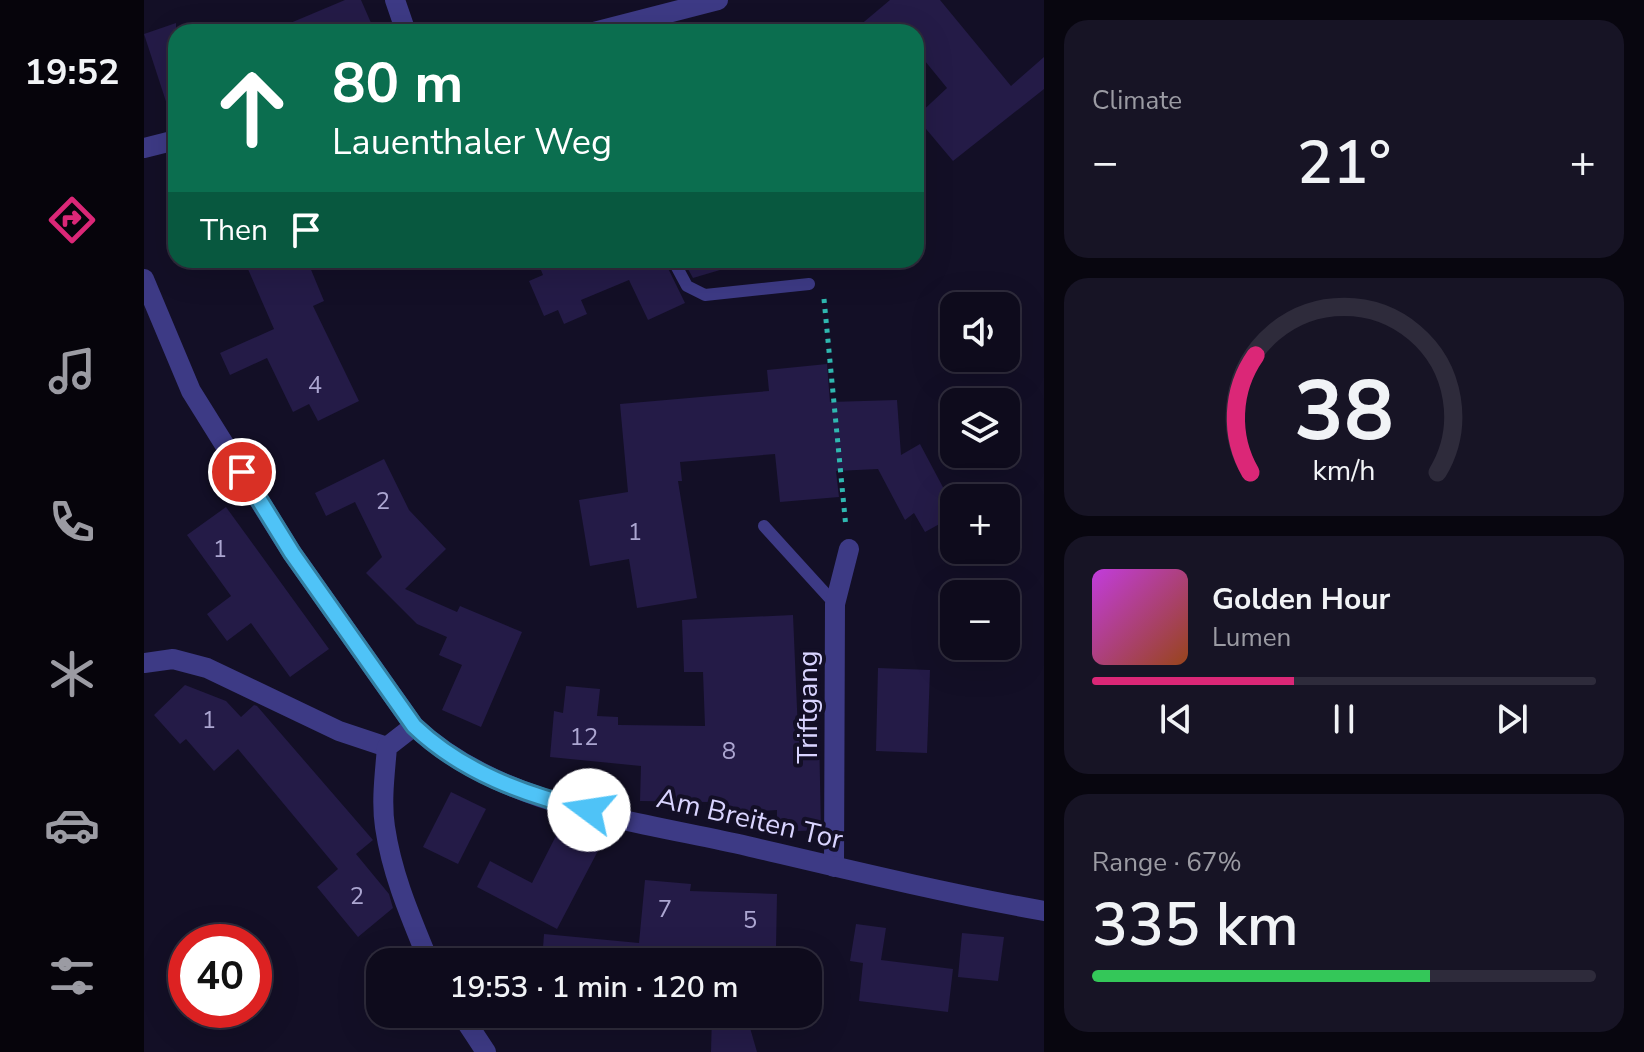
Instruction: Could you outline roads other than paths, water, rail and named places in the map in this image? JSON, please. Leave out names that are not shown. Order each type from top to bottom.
[{"type":"street","points":[[395,0],[403,24]]},
{"type":"street","points":[[625,24],[718,0]]},
{"type":"street","points":[[144,148],[168,142]]},
{"type":"street","name":"Am Breiten Tor","points":[[144,279],[191,391],[292,553],[414,726],[462,765],[559,803],[834,867],[1044,911]]},
{"type":"street","name":"Triftgang","points":[[834,867],[835,604],[849,549]]},
{"type":"street","points":[[144,663],[173,659],[207,668],[339,731],[387,747]]},
{"type":"street","points":[[387,747],[414,726]]},
{"type":"street","points":[[387,747],[385,828],[402,897],[423,948]]},
{"type":"street","points":[[470,1028],[486,1052]]},
{"type":"lane","points":[[677,268],[687,286],[705,295],[809,284]]},
{"type":"lane","points":[[764,526],[835,604]]}]
